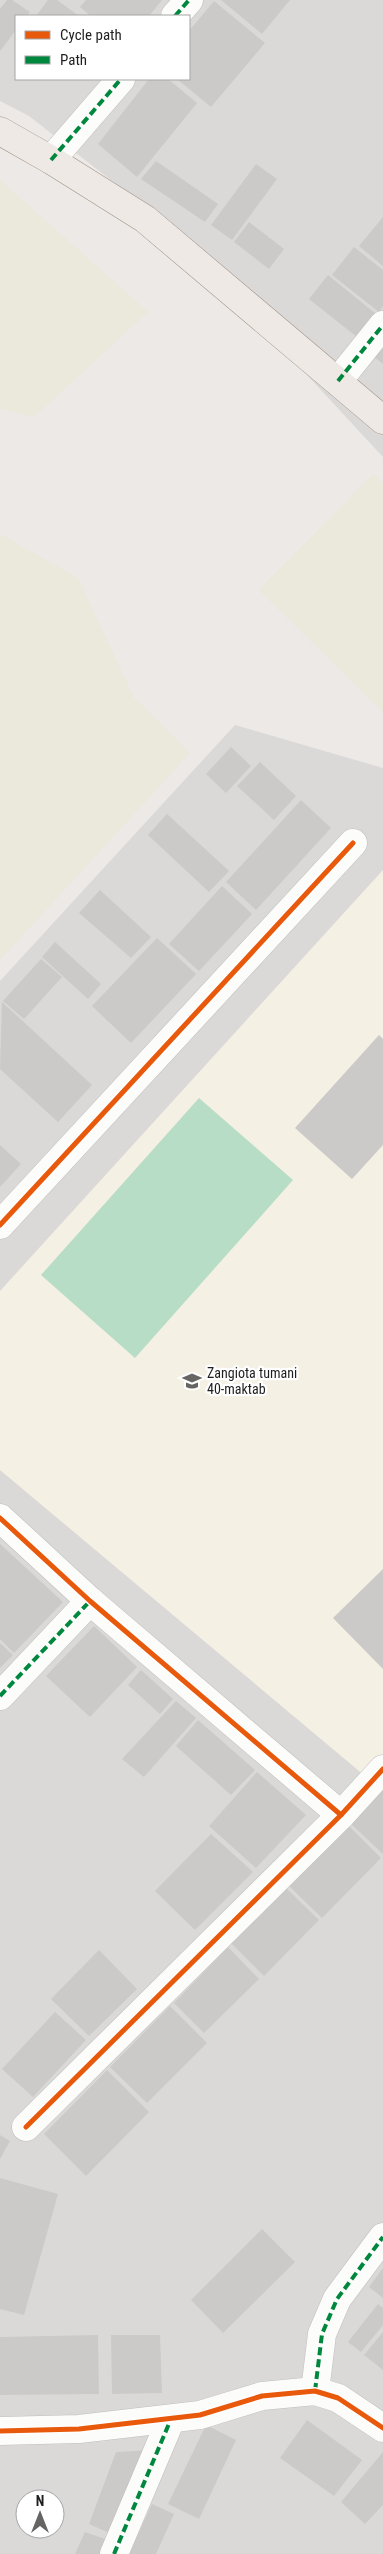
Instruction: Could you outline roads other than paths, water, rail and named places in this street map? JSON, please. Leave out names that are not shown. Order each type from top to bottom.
[{"type":"main road","points":[[0,131],[51,160],[145,219],[383,420]]},
{"type":"street","points":[[175,15],[188,0]]},
{"type":"street","points":[[51,160],[120,80]]},
{"type":"street","points":[[338,381],[383,326]]},
{"type":"street","points":[[0,1225],[353,843]]},
{"type":"street","points":[[0,1518],[90,1601],[340,1815]]},
{"type":"street","points":[[0,1696],[90,1601]]},
{"type":"street","points":[[26,2127],[340,1815],[383,1769]]},
{"type":"street","points":[[315,2391],[322,2334],[337,2299],[383,2237]]},
{"type":"street","points":[[0,2431],[79,2429],[170,2419],[200,2415],[262,2396],[315,2391],[338,2398],[383,2428]]},
{"type":"street","points":[[114,2554],[170,2419]]},
{"type":"place","name":"Zangiota tumani 40-maktab","points":[[192,1381]]}]
